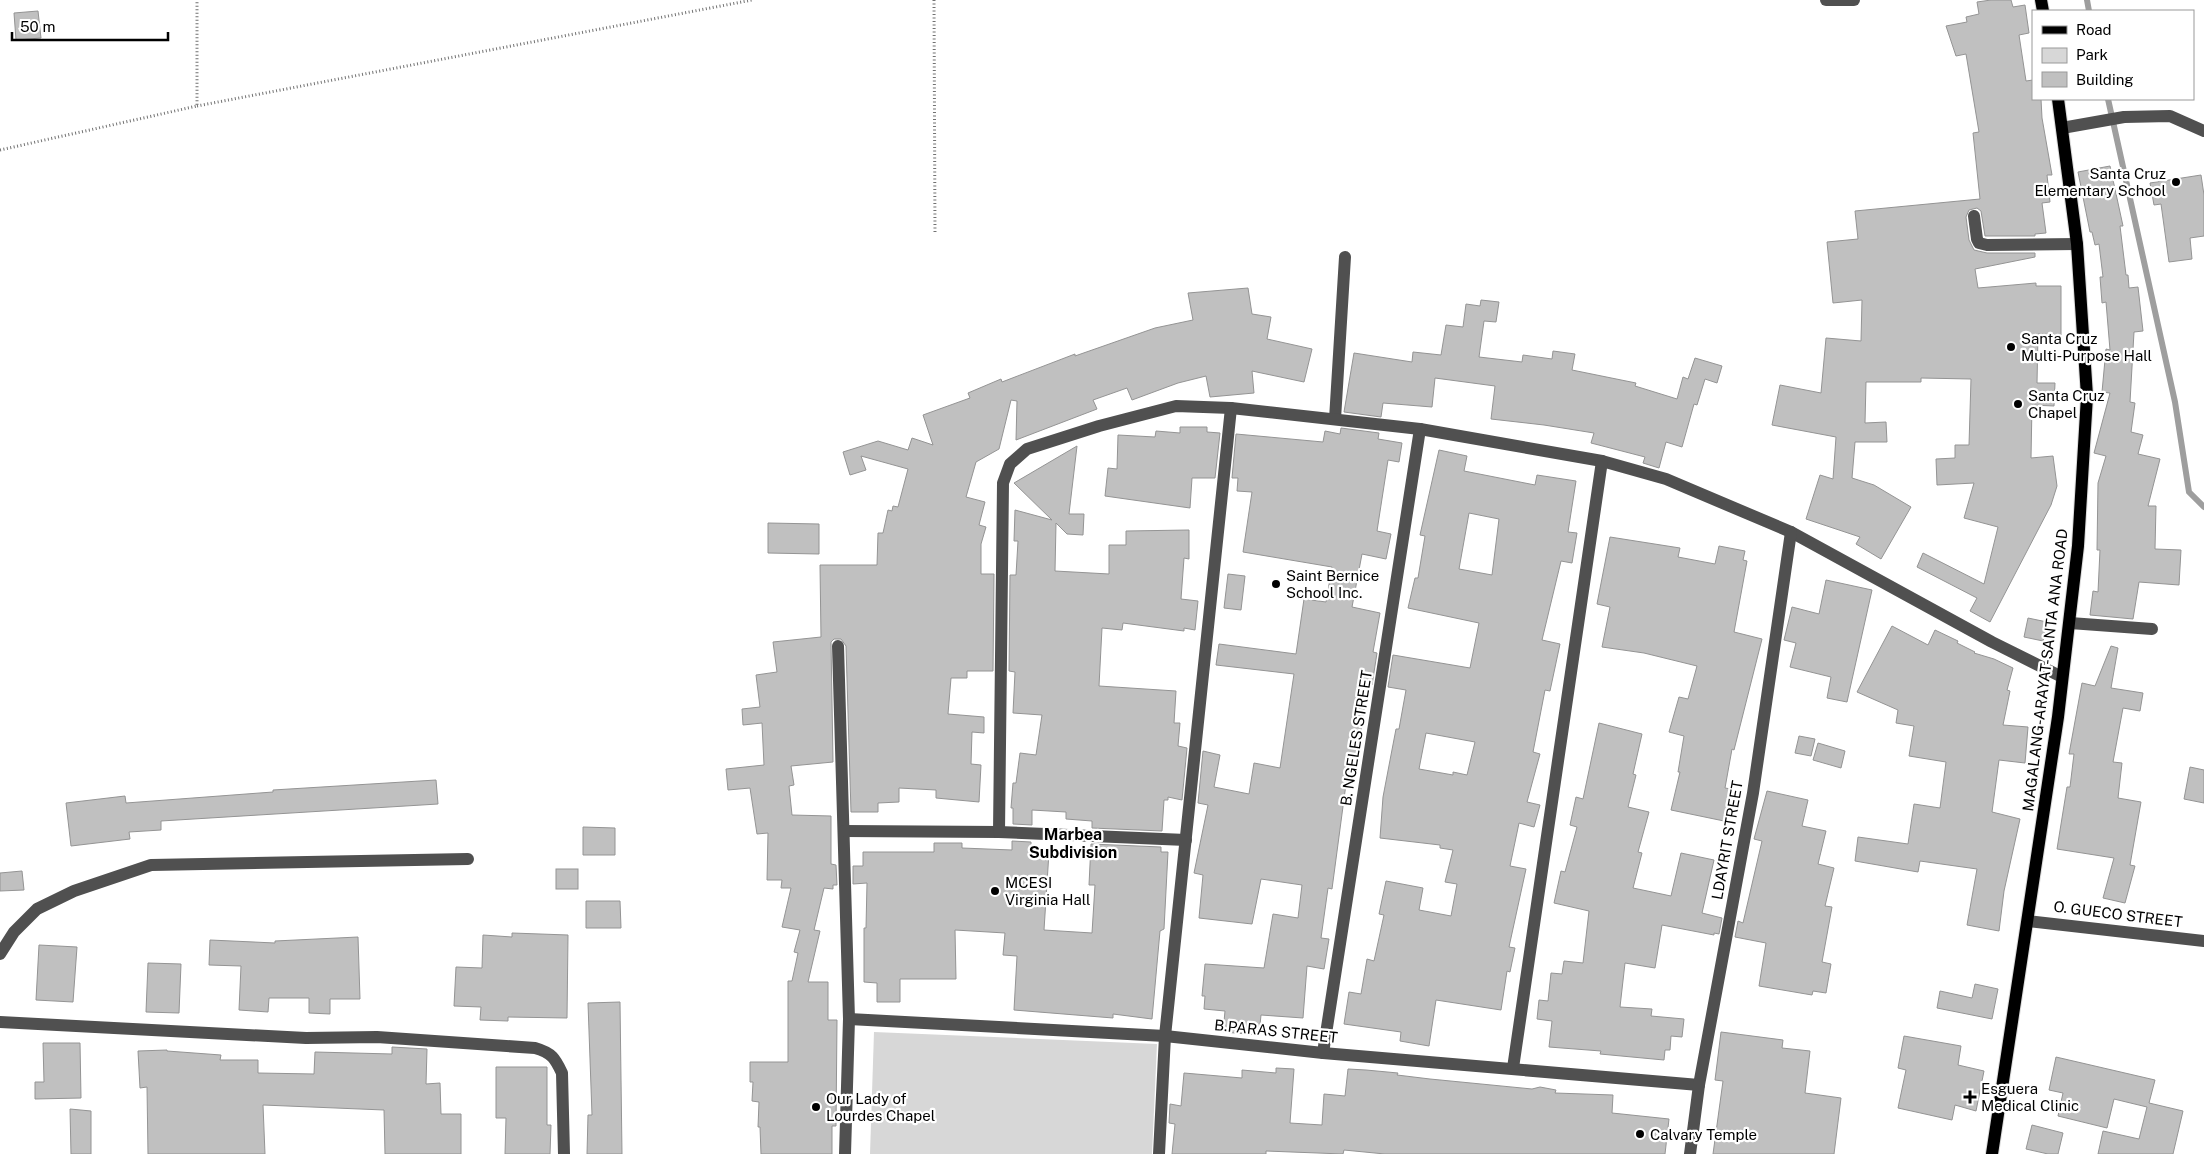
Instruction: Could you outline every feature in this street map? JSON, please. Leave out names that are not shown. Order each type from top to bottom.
[{"type":"main road","name":"MAGALANG-ARAYAT-SANTA ANA ROAD","points":[[1992,1154],[2028,921],[2070,623],[2078,546],[2087,396],[2076,244],[2058,100]]},
{"type":"street","points":[[1826,0],[1854,0]]},
{"type":"street","points":[[2062,128],[2124,117],[2170,116],[2204,131]]},
{"type":"street","points":[[1974,216],[1976,239],[1979,243],[2076,244]]},
{"type":"street","points":[[1335,419],[1345,257]]},
{"type":"street","points":[[999,832],[1003,482],[1010,464],[1027,449],[1176,406],[1231,408],[1420,429],[1602,461],[1666,479],[1791,532],[1992,642],[2062,677]]},
{"type":"street","points":[[1159,1154],[1165,1036],[1231,408]]},
{"type":"street","name":"B. NGELES STREET","points":[[1323,1052],[1420,429]]},
{"type":"street","points":[[1513,1068],[1602,461]]},
{"type":"street","name":"LDAYRIT STREET","points":[[1690,1154],[1699,1086],[1753,793],[1791,532]]},
{"type":"street","points":[[2070,623],[2152,629]]},
{"type":"street","points":[[838,646],[849,1019],[845,1154]]},
{"type":"street","points":[[844,831],[999,832],[1186,840]]},
{"type":"street","points":[[0,954],[14,932],[37,909],[74,891],[151,865],[468,859]]},
{"type":"street","name":"O. GUECO STREET","points":[[2028,921],[2204,941]]},
{"type":"street","name":"B.PARAS STREET","points":[[849,1019],[1165,1036],[1699,1086]]},
{"type":"street","points":[[0,1022],[306,1038],[377,1037],[535,1048],[548,1052],[557,1061],[562,1073],[564,1154]]},
{"type":"path","points":[[197,0],[197,106]]},
{"type":"path","points":[[0,150],[197,106],[752,0]]},
{"type":"path","points":[[934,0],[935,234]]},
{"type":"green space","points":[[874,1032],[1157,1044],[1152,1154],[870,1154]]},
{"type":"building","points":[[2011,0],[2013,7],[2025,5],[2029,33],[2019,35],[2026,81],[2032,80],[2032,100],[2041,100],[2042,118],[2052,175],[2047,175],[2050,202],[2042,203],[2046,233],[2035,234],[2035,236],[1985,236],[1981,211],[1977,208],[1969,210],[1966,217],[1969,240],[1974,250],[1987,253],[2035,253],[2035,257],[1975,269],[1978,288],[2036,283],[2036,286],[2061,286],[2061,335],[2038,334],[2037,383],[2055,383],[2054,406],[2032,405],[2031,458],[2053,456],[2057,486],[2051,505],[1990,622],[1970,611],[1977,598],[1917,567],[1923,553],[1984,584],[1998,527],[1964,518],[1974,483],[1937,485],[1936,459],[1955,458],[1955,445],[1969,445],[1971,379],[1921,378],[1921,382],[1866,382],[1865,423],[1886,422],[1887,442],[1855,442],[1852,478],[1874,485],[1911,507],[1881,559],[1856,544],[1860,537],[1806,519],[1820,475],[1833,479],[1836,437],[1772,425],[1780,385],[1821,393],[1826,338],[1861,341],[1862,300],[1833,303],[1827,242],[1858,239],[1855,211],[1980,199],[1973,133],[1979,132],[1966,54],[1956,56],[1946,26],[1967,22],[1966,17],[1979,14],[1977,2]]},
{"type":"building","points":[[38,11],[41,38],[16,40],[14,13]]},
{"type":"building","points":[[2110,166],[2123,226],[2120,226],[2126,275],[2128,275],[2129,288],[2138,287],[2143,331],[2134,332],[2130,402],[2135,403],[2131,432],[2143,435],[2138,454],[2160,459],[2148,506],[2156,506],[2155,549],[2181,550],[2179,585],[2139,582],[2133,619],[2090,615],[2093,591],[2098,592],[2100,550],[2097,550],[2098,483],[2106,456],[2094,453],[2110,393],[2102,392],[2106,349],[2110,350],[2106,302],[2102,303],[2100,277],[2103,277],[2099,244],[2095,245],[2092,232],[2090,232],[2078,172]]},
{"type":"building","points":[[2201,175],[2204,195],[2204,236],[2190,238],[2192,259],[2169,262],[2161,204],[2154,205],[2150,183]]},
{"type":"building","points":[[1248,288],[1252,314],[1271,317],[1267,339],[1312,349],[1304,382],[1252,371],[1254,393],[1210,397],[1206,376],[1178,383],[1132,400],[1127,388],[1093,400],[1097,409],[1016,440],[1017,401],[1011,400],[999,449],[976,462],[966,497],[985,502],[979,525],[986,527],[981,544],[981,574],[994,574],[993,671],[967,671],[967,678],[951,678],[948,714],[984,717],[984,733],[972,732],[971,764],[981,765],[979,802],[936,798],[936,790],[899,788],[899,802],[878,803],[878,812],[851,812],[846,646],[841,639],[834,639],[831,642],[833,762],[791,766],[794,785],[789,786],[792,815],[831,816],[831,864],[836,865],[837,885],[833,885],[833,889],[824,888],[814,930],[820,931],[808,982],[828,982],[828,1020],[837,1020],[836,1126],[832,1126],[832,1154],[761,1154],[760,1127],[758,1127],[759,1102],[752,1101],[753,1082],[750,1082],[750,1062],[788,1062],[788,981],[792,981],[798,953],[794,952],[800,930],[782,927],[791,888],[781,888],[782,880],[767,880],[768,833],[757,834],[750,788],[728,790],[726,769],[764,765],[762,723],[743,725],[742,709],[760,707],[756,675],[777,672],[773,642],[821,637],[820,565],[877,565],[878,533],[883,533],[888,510],[892,511],[893,506],[898,507],[908,469],[861,456],[866,470],[850,475],[843,452],[878,441],[908,450],[912,438],[933,445],[923,415],[970,398],[968,393],[1001,379],[1002,382],[1075,354],[1075,356],[1155,328],[1193,320],[1188,293]]},
{"type":"building","points":[[1481,300],[1499,302],[1496,322],[1484,321],[1479,357],[1522,362],[1523,355],[1552,359],[1553,351],[1575,354],[1572,370],[1636,383],[1635,386],[1677,399],[1683,377],[1688,379],[1695,358],[1722,366],[1717,383],[1705,379],[1697,405],[1694,404],[1682,447],[1666,442],[1659,468],[1643,463],[1645,457],[1591,443],[1594,433],[1491,419],[1495,386],[1435,378],[1432,407],[1383,403],[1381,417],[1344,412],[1354,353],[1412,362],[1413,352],[1441,355],[1446,325],[1463,327],[1466,304],[1480,306]]},
{"type":"building","points":[[1180,427],[1207,427],[1207,432],[1220,433],[1215,478],[1192,478],[1190,508],[1105,496],[1108,468],[1117,469],[1118,435],[1155,437],[1156,431],[1180,433]]},
{"type":"building","points":[[1341,428],[1379,433],[1378,439],[1402,443],[1399,462],[1388,460],[1377,531],[1391,534],[1386,559],[1362,554],[1352,607],[1380,613],[1373,652],[1377,653],[1372,685],[1368,684],[1357,755],[1350,754],[1332,889],[1328,888],[1321,938],[1329,939],[1324,969],[1307,966],[1303,1018],[1261,1015],[1259,1035],[1223,1032],[1225,1011],[1204,1009],[1205,996],[1202,996],[1205,964],[1264,968],[1273,914],[1298,918],[1302,885],[1261,879],[1252,924],[1199,918],[1203,875],[1194,873],[1208,805],[1198,803],[1203,751],[1220,755],[1214,787],[1249,794],[1254,763],[1280,768],[1294,674],[1216,665],[1219,644],[1296,654],[1304,599],[1326,602],[1332,567],[1243,552],[1252,492],[1237,491],[1238,478],[1232,478],[1236,434],[1323,442],[1325,431],[1340,434]]},
{"type":"building","points":[[1077,446],[1069,514],[1084,514],[1083,535],[1067,534],[1056,523],[1055,571],[1109,574],[1109,545],[1126,545],[1126,531],[1189,530],[1189,559],[1184,558],[1181,599],[1198,601],[1195,630],[1184,628],[1184,631],[1123,623],[1122,630],[1102,628],[1099,686],[1176,691],[1174,723],[1180,723],[1178,746],[1187,748],[1182,800],[1168,797],[1168,800],[1164,800],[1162,831],[1092,828],[1092,821],[1066,819],[1066,812],[1032,810],[1032,825],[1013,824],[1013,808],[1011,808],[1013,783],[1016,783],[1020,753],[1036,755],[1042,715],[1013,713],[1015,672],[1009,671],[1010,575],[1016,575],[1018,541],[1014,541],[1015,510],[1052,520],[1014,483]]},
{"type":"building","points":[[1439,450],[1467,456],[1464,471],[1535,485],[1537,475],[1576,481],[1568,532],[1577,533],[1572,563],[1561,561],[1542,640],[1560,644],[1550,691],[1545,690],[1533,752],[1540,754],[1527,802],[1540,805],[1534,827],[1519,823],[1510,866],[1526,869],[1509,947],[1515,948],[1510,972],[1507,971],[1501,1010],[1436,1000],[1429,1046],[1400,1041],[1401,1032],[1344,1024],[1349,992],[1361,994],[1367,959],[1374,961],[1384,915],[1379,914],[1386,881],[1423,888],[1419,910],[1451,916],[1457,884],[1445,882],[1453,850],[1440,848],[1440,845],[1380,838],[1383,797],[1396,729],[1399,729],[1406,690],[1388,687],[1393,655],[1470,668],[1479,623],[1408,608],[1415,578],[1418,578],[1425,536],[1420,535]],"holes":[[[1469,513],[1499,519],[1492,575],[1459,569]],[[1426,733],[1475,742],[1467,775],[1453,772],[1453,775],[1419,769]]]},
{"type":"building","points":[[768,523],[819,524],[819,554],[768,553]]},
{"type":"building","points":[[1610,537],[1680,548],[1678,557],[1715,564],[1719,546],[1745,551],[1743,560],[1747,561],[1734,632],[1762,639],[1734,750],[1732,749],[1725,788],[1731,789],[1724,821],[1671,810],[1680,772],[1678,772],[1684,736],[1669,732],[1679,697],[1688,699],[1697,666],[1644,653],[1602,647],[1610,607],[1597,604]]},
{"type":"building","points":[[1228,574],[1245,576],[1241,610],[1224,608]]},
{"type":"building","points":[[1826,580],[1872,590],[1847,702],[1827,698],[1831,677],[1790,667],[1796,643],[1784,640],[1792,607],[1819,614]]},
{"type":"building","points":[[2028,618],[2047,622],[2043,641],[2024,637]]},
{"type":"building","points":[[1892,626],[1928,645],[1935,630],[1958,641],[1957,643],[1974,653],[1994,659],[2013,668],[2007,690],[2010,691],[2003,725],[2028,727],[2025,763],[1999,760],[1992,812],[2020,819],[2004,891],[1999,931],[1967,925],[1977,869],[1920,861],[1918,872],[1855,861],[1858,837],[1908,844],[1914,804],[1940,808],[1946,762],[1909,756],[1914,726],[1896,723],[1898,710],[1857,692]]},
{"type":"building","points":[[2111,646],[2118,648],[2111,688],[2143,693],[2140,711],[2123,708],[2113,762],[2122,763],[2118,798],[2141,802],[2130,865],[2135,866],[2125,903],[2103,898],[2114,858],[2057,849],[2067,787],[2070,787],[2074,754],[2069,754],[2082,683],[2095,686]]},
{"type":"building","points":[[1599,723],[1642,734],[1633,774],[1636,775],[1628,807],[1649,812],[1638,852],[1642,853],[1633,888],[1671,896],[1681,853],[1714,860],[1702,913],[1722,918],[1719,934],[1714,933],[1714,935],[1662,925],[1655,968],[1625,963],[1620,1007],[1652,1009],[1651,1016],[1684,1019],[1682,1037],[1671,1036],[1670,1050],[1665,1050],[1664,1060],[1600,1054],[1601,1051],[1549,1047],[1552,1021],[1537,1019],[1539,1000],[1548,1001],[1551,973],[1562,974],[1564,961],[1583,963],[1589,911],[1554,903],[1561,871],[1565,872],[1577,827],[1570,825],[1576,797],[1583,799]]},
{"type":"building","points":[[1799,736],[1815,739],[1811,756],[1795,753]]},
{"type":"building","points":[[1818,743],[1845,751],[1841,768],[1813,760]]},
{"type":"building","points":[[2190,767],[2204,770],[2204,803],[2184,799]]},
{"type":"building","points":[[436,780],[438,804],[161,821],[161,830],[129,832],[130,839],[71,846],[66,803],[125,796],[126,803],[273,792],[273,790]]},
{"type":"building","points":[[1767,791],[1808,800],[1802,826],[1826,831],[1818,864],[1834,868],[1825,906],[1832,907],[1822,962],[1831,964],[1826,993],[1813,991],[1812,995],[1759,986],[1766,943],[1735,937],[1738,921],[1743,923],[1762,841],[1754,839]]},
{"type":"building","points":[[583,827],[615,828],[615,855],[583,855]]},
{"type":"building","points":[[1012,841],[1031,842],[1031,851],[1049,852],[1044,930],[1092,933],[1095,885],[1089,885],[1091,844],[1161,847],[1161,852],[1168,852],[1164,929],[1160,931],[1152,1019],[1113,1014],[1113,1018],[1014,1010],[1017,956],[1003,955],[1005,933],[955,930],[956,979],[900,979],[900,1002],[877,1002],[877,983],[864,982],[864,928],[866,928],[867,883],[853,884],[853,866],[863,866],[863,852],[934,852],[934,843],[962,843],[962,848],[1012,850]]},
{"type":"building","points":[[556,869],[578,869],[578,889],[556,889]]},
{"type":"building","points":[[22,871],[24,890],[0,891],[0,873]]},
{"type":"building","points":[[586,901],[620,901],[621,928],[586,928]]},
{"type":"building","points":[[512,933],[568,935],[567,1018],[508,1017],[508,1021],[480,1020],[481,1007],[454,1006],[456,967],[482,968],[483,935],[512,937]]},
{"type":"building","points":[[358,937],[360,999],[330,999],[330,1014],[309,1013],[309,998],[269,998],[268,1012],[239,1010],[241,966],[209,965],[210,940],[275,943],[275,941]]},
{"type":"building","points":[[39,945],[77,947],[73,1002],[36,1000]]},
{"type":"building","points":[[148,963],[181,964],[179,1013],[146,1012]]},
{"type":"building","points":[[1975,984],[1998,989],[1992,1019],[1937,1008],[1940,991],[1972,998]]},
{"type":"building","points":[[620,1002],[622,1154],[587,1154],[588,1115],[592,1115],[588,1003]]},
{"type":"building","points":[[1721,1032],[1783,1040],[1782,1048],[1810,1051],[1805,1093],[1841,1098],[1834,1154],[1713,1154],[1723,1081],[1715,1080]]},
{"type":"building","points":[[1904,1036],[1961,1046],[1958,1065],[1984,1071],[1976,1111],[1955,1105],[1952,1120],[1898,1108],[1906,1070],[1898,1068]]},
{"type":"building","points":[[43,1043],[80,1043],[81,1098],[35,1099],[35,1082],[44,1082]]},
{"type":"building","points":[[392,1047],[427,1049],[426,1084],[440,1083],[441,1114],[461,1114],[461,1154],[385,1154],[384,1110],[263,1105],[265,1154],[148,1154],[147,1087],[140,1088],[138,1051],[167,1050],[221,1055],[220,1060],[258,1060],[258,1073],[314,1074],[315,1052],[392,1054]]},
{"type":"building","points":[[2056,1057],[2155,1080],[2149,1103],[2183,1111],[2173,1154],[2098,1154],[2103,1131],[2139,1139],[2147,1107],[2114,1099],[2107,1128],[2058,1116],[2063,1093],[2049,1090]]},
{"type":"building","points":[[496,1067],[547,1067],[547,1125],[551,1125],[550,1154],[505,1154],[506,1118],[496,1118]]},
{"type":"building","points":[[1276,1068],[1294,1069],[1290,1123],[1322,1125],[1324,1094],[1345,1096],[1348,1069],[1366,1070],[1430,1079],[1532,1089],[1540,1087],[1556,1090],[1555,1093],[1613,1095],[1612,1113],[1669,1119],[1665,1154],[1385,1154],[1344,1150],[1343,1154],[1266,1151],[1266,1154],[1172,1154],[1175,1124],[1169,1123],[1170,1104],[1181,1106],[1184,1073],[1242,1078],[1242,1070],[1276,1073]]},
{"type":"building","points":[[70,1109],[91,1111],[91,1154],[71,1154]]},
{"type":"building","points":[[2032,1125],[2063,1133],[2058,1154],[2048,1154],[2026,1149]]},
{"type":"waterway","points":[[2087,0],[2089,10]]},
{"type":"waterway","points":[[2108,100],[2175,402],[2189,492],[2204,507]]},
{"type":"place","name":"Santa Cruz Elementary School","points":[[2176,182]]},
{"type":"place","name":"Santa Cruz Multi-Purpose Hall","points":[[2011,347]]},
{"type":"place","name":"Santa Cruz Chapel","points":[[2018,404]]},
{"type":"place","name":"Saint Bernice School Inc.","points":[[1276,584]]},
{"type":"place","name":"MCESI Virginia Hall","points":[[995,891]]},
{"type":"place","name":"Esguera Medical Clinic","points":[[1970,1097]]},
{"type":"place","name":"Our Lady of Lourdes Chapel","points":[[816,1107]]},
{"type":"place","name":"Calvary Temple","points":[[1640,1134]]},
{"type":"district","name":"Marbea Subdivision","points":[[1073,843]]}]
